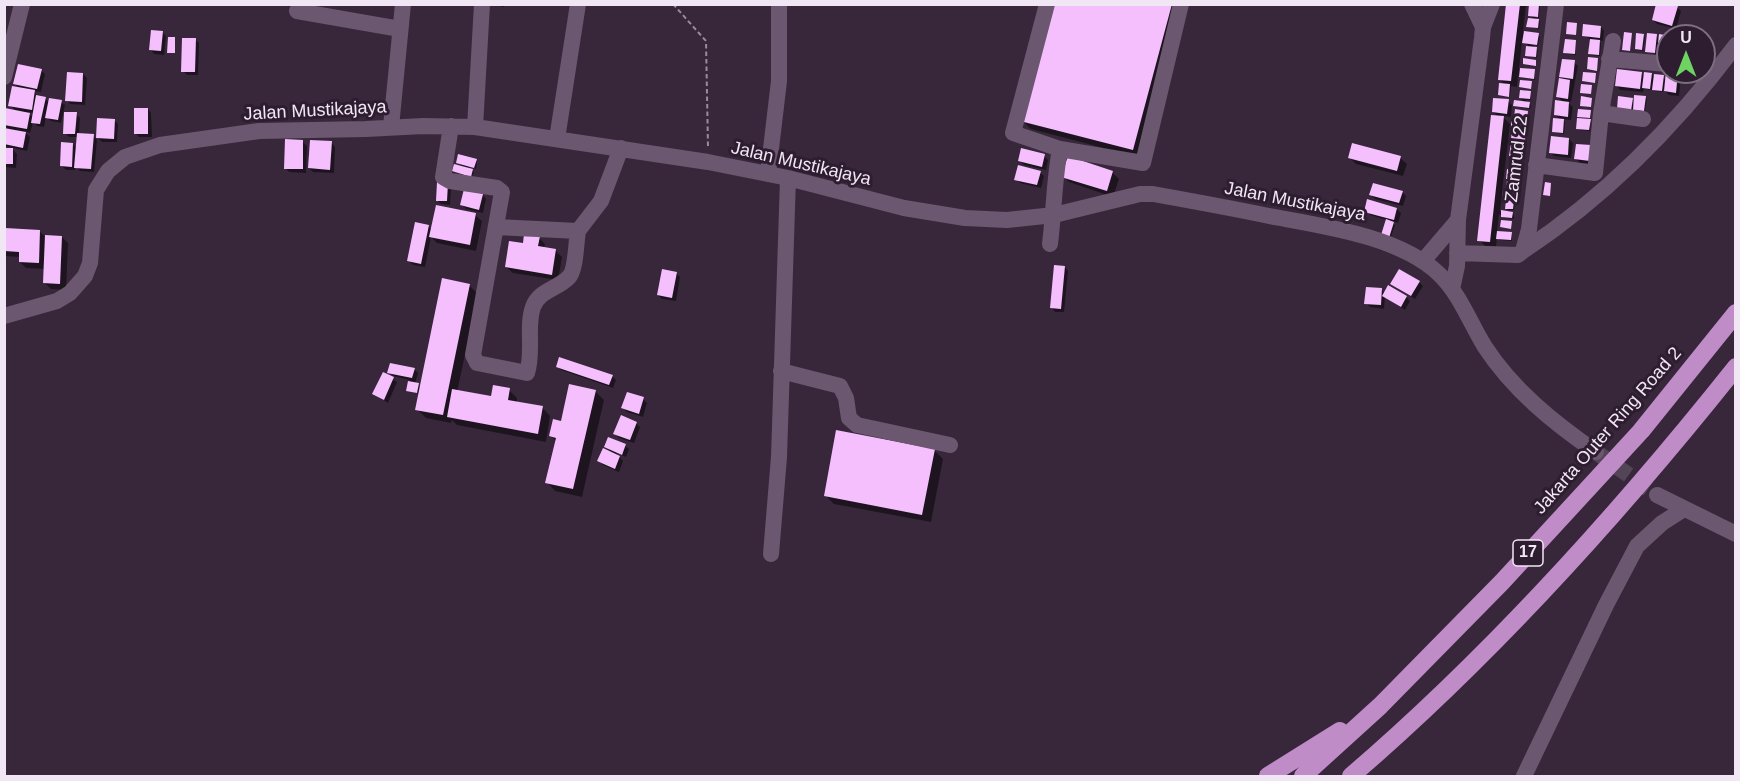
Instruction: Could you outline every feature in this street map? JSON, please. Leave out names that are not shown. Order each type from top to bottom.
[{"type":"highway","name":"Jakarta Outer Ring Road 2","points":[[1302,777],[1380,706],[1502,582],[1641,431],[1736,313]]},
{"type":"highway","name":"17","points":[[1351,777],[1404,731],[1532,605],[1666,454],[1736,367]]},
{"type":"highway","points":[[1268,777],[1380,706]]},
{"type":"street","points":[[4,77],[22,4]]},
{"type":"street","points":[[391,127],[403,4]]},
{"type":"street","points":[[475,127],[482,4]]},
{"type":"street","points":[[557,140],[564,82],[578,4]]},
{"type":"street","points":[[768,174],[779,81],[779,4]]},
{"type":"street","points":[[1047,4],[1014,133],[1060,149],[1143,163],[1181,4]]},
{"type":"street","points":[[1472,4],[1483,27]]},
{"type":"street","points":[[1452,289],[1457,253],[1458,219],[1483,27],[1491,4]]},
{"type":"street","name":"Zamrud 22","points":[[1522,251],[1529,229],[1556,4]]},
{"type":"street","points":[[297,11],[400,29]]},
{"type":"street","points":[[1536,165],[1594,173],[1613,41]]},
{"type":"street","points":[[1457,253],[1518,255],[1560,227],[1638,157],[1708,83],[1736,45]]},
{"type":"street","points":[[1609,59],[1656,63]]},
{"type":"street","points":[[1601,112],[1643,119]]},
{"type":"street","points":[[450,126],[443,177],[450,182],[498,188],[502,192],[473,359],[477,363],[523,373],[527,373],[529,367],[532,308],[537,298],[545,291],[569,277],[578,231],[601,201],[621,148]]},
{"type":"street","name":"Jalan Mustikajaya","points":[[4,316],[57,301],[70,293],[85,276],[90,263],[96,190],[108,171],[125,157],[160,145],[259,131],[475,127],[621,148],[768,174],[904,208],[965,218],[1006,220],[1054,215],[1140,194],[1153,194],[1369,236],[1423,261],[1439,274],[1452,289],[1485,346],[1527,398],[1564,430],[1596,452]]},
{"type":"street","points":[[1050,244],[1060,149]]},
{"type":"street","points":[[771,554],[779,457],[788,178]]},
{"type":"street","points":[[1423,261],[1458,219]]},
{"type":"street","points":[[496,227],[578,231]]},
{"type":"street","points":[[781,371],[840,386],[846,398],[849,418],[857,424],[950,445]]},
{"type":"street","points":[[1657,495],[1736,534]]},
{"type":"street","points":[[1524,777],[1601,615],[1637,546],[1655,529],[1684,509]]},
{"type":"path","points":[[673,4],[706,40],[707,138]]},
{"type":"building","points":[[1051,4],[1172,4],[1133,150],[1020,121]]},
{"type":"building","points":[[1506,4],[1520,4],[1511,81],[1498,80]]},
{"type":"building","points":[[1529,4],[1539,4],[1538,17],[1528,16]]},
{"type":"building","points":[[1656,4],[1678,6],[1673,24],[1652,20]]},
{"type":"building","points":[[1528,18],[1539,19],[1538,28],[1526,27]]},
{"type":"building","points":[[1567,22],[1577,23],[1576,35],[1566,34]]},
{"type":"building","points":[[1583,24],[1601,26],[1600,38],[1582,36]]},
{"type":"building","points":[[151,30],[163,31],[161,51],[149,50]]},
{"type":"building","points":[[1524,31],[1539,33],[1537,45],[1522,43]]},
{"type":"building","points":[[1624,32],[1632,33],[1630,51],[1622,50]]},
{"type":"building","points":[[1636,33],[1644,34],[1642,50],[1635,49]]},
{"type":"building","points":[[1647,33],[1656,34],[1655,53],[1645,52]]},
{"type":"building","points":[[168,37],[175,37],[175,53],[167,53]]},
{"type":"building","points":[[182,38],[196,38],[195,72],[181,72]]},
{"type":"building","points":[[1565,39],[1576,40],[1575,54],[1563,53]]},
{"type":"building","points":[[1590,39],[1600,40],[1599,55],[1588,54]]},
{"type":"building","points":[[1526,46],[1537,47],[1536,57],[1525,56]]},
{"type":"building","points":[[1588,57],[1598,58],[1597,71],[1587,69]]},
{"type":"building","points":[[1523,58],[1536,60],[1536,66],[1523,64]]},
{"type":"building","points":[[1562,59],[1575,60],[1573,79],[1559,77]]},
{"type":"building","points":[[18,64],[42,69],[37,89],[13,84]]},
{"type":"building","points":[[1520,68],[1535,69],[1534,79],[1519,77]]},
{"type":"building","points":[[1617,69],[1642,72],[1640,89],[1615,86]]},
{"type":"building","points":[[67,72],[83,73],[82,102],[65,101]]},
{"type":"building","points":[[1583,72],[1596,73],[1595,83],[1582,81]]},
{"type":"building","points":[[1644,72],[1652,73],[1650,89],[1642,88]]},
{"type":"building","points":[[1654,74],[1656,74],[1656,84],[1663,84],[1662,91],[1652,90]]},
{"type":"building","points":[[1559,78],[1570,80],[1568,99],[1556,97]]},
{"type":"building","points":[[1520,80],[1532,81],[1531,89],[1519,87]]},
{"type":"building","points":[[1499,83],[1510,84],[1509,97],[1498,95]]},
{"type":"building","points":[[1581,84],[1592,85],[1591,94],[1580,93]]},
{"type":"building","points":[[1665,84],[1677,84],[1676,93],[1664,91]]},
{"type":"building","points":[[12,86],[35,90],[32,110],[8,106]]},
{"type":"building","points":[[1520,90],[1531,91],[1530,99],[1519,98]]},
{"type":"building","points":[[36,95],[46,97],[40,124],[31,123]]},
{"type":"building","points":[[1634,95],[1646,96],[1644,111],[1633,110]]},
{"type":"building","points":[[1581,96],[1592,98],[1591,107],[1580,106]]},
{"type":"building","points":[[1618,96],[1633,98],[1631,111],[1617,109]]},
{"type":"building","points":[[49,98],[62,100],[58,120],[45,118]]},
{"type":"building","points":[[1493,98],[1509,99],[1507,114],[1492,112]]},
{"type":"building","points":[[1514,100],[1530,102],[1529,108],[1513,106]]},
{"type":"building","points":[[1555,100],[1569,102],[1568,117],[1554,115]]},
{"type":"building","points":[[5,108],[30,113],[27,129],[4,125]]},
{"type":"building","points":[[134,108],[148,108],[148,134],[134,134]]},
{"type":"building","points":[[1515,109],[1528,111],[1527,120],[1514,119]]},
{"type":"building","points":[[1578,109],[1591,110],[1590,118],[1577,117]]},
{"type":"building","points":[[64,112],[77,112],[75,134],[63,134]]},
{"type":"building","points":[[1491,115],[1504,116],[1490,242],[1477,241]]},
{"type":"building","points":[[97,118],[115,119],[114,139],[96,138]]},
{"type":"building","points":[[1553,118],[1564,119],[1563,133],[1552,132]]},
{"type":"building","points":[[1577,118],[1591,119],[1589,130],[1576,129]]},
{"type":"building","points":[[1511,121],[1526,123],[1526,129],[1511,127]]},
{"type":"building","points":[[4,128],[26,132],[23,148],[4,144]]},
{"type":"building","points":[[1512,129],[1526,131],[1525,141],[1511,139]]},
{"type":"building","points":[[77,133],[94,134],[91,169],[74,168]]},
{"type":"building","points":[[1551,136],[1569,138],[1568,155],[1549,153]]},
{"type":"building","points":[[285,139],[303,140],[303,169],[284,169]]},
{"type":"building","points":[[310,140],[332,141],[330,170],[308,168]]},
{"type":"building","points":[[61,142],[73,143],[72,167],[60,166]]},
{"type":"building","points":[[1352,143],[1401,156],[1397,171],[1348,158]]},
{"type":"building","points":[[1511,143],[1525,144],[1523,157],[1509,156]]},
{"type":"building","points":[[1576,144],[1591,145],[1590,161],[1574,159]]},
{"type":"building","points":[[4,148],[13,148],[13,164],[4,164]]},
{"type":"building","points":[[1021,148],[1045,154],[1042,167],[1018,161]]},
{"type":"building","points":[[458,154],[477,159],[474,168],[456,163]]},
{"type":"building","points":[[1068,156],[1113,171],[1107,191],[1061,177]]},
{"type":"building","points":[[1511,159],[1523,161],[1522,169],[1510,168]]},
{"type":"building","points":[[454,164],[473,169],[471,177],[452,171]]},
{"type":"building","points":[[1018,165],[1041,171],[1037,185],[1014,180]]},
{"type":"building","points":[[1507,169],[1521,171],[1520,180],[1506,179]]},
{"type":"building","points":[[1507,181],[1517,182],[1516,189],[1506,188]]},
{"type":"building","points":[[437,182],[448,183],[447,201],[436,201]]},
{"type":"building","points":[[1545,182],[1551,183],[1550,196],[1543,195]]},
{"type":"building","points":[[1373,183],[1403,191],[1399,203],[1369,195]]},
{"type":"building","points":[[464,189],[483,194],[479,210],[460,205]]},
{"type":"building","points":[[1503,191],[1516,193],[1516,199],[1502,198]]},
{"type":"building","points":[[1367,199],[1397,208],[1394,220],[1364,212]]},
{"type":"building","points":[[1506,200],[1514,201],[1513,209],[1505,209]]},
{"type":"building","points":[[436,205],[476,213],[470,245],[429,237]]},
{"type":"building","points":[[1501,210],[1513,212],[1512,218],[1501,217]]},
{"type":"building","points":[[1386,219],[1394,222],[1389,238],[1381,235]]},
{"type":"building","points":[[1501,220],[1512,221],[1511,229],[1500,227]]},
{"type":"building","points":[[415,222],[429,225],[421,264],[407,261]]},
{"type":"building","points":[[5,228],[40,230],[39,263],[19,262],[19,252],[5,251]]},
{"type":"building","points":[[1497,231],[1512,232],[1511,240],[1496,239]]},
{"type":"building","points":[[524,234],[540,236],[538,246],[556,249],[552,275],[505,267],[509,241],[523,243]]},
{"type":"building","points":[[45,235],[62,236],[60,284],[43,283]]},
{"type":"building","points":[[1054,265],[1065,266],[1061,309],[1050,308]]},
{"type":"building","points":[[662,269],[677,272],[672,298],[657,295]]},
{"type":"building","points":[[1399,269],[1420,281],[1411,296],[1390,284]]},
{"type":"building","points":[[442,278],[470,284],[443,415],[415,410]]},
{"type":"building","points":[[1388,285],[1407,296],[1401,307],[1382,296]]},
{"type":"building","points":[[1366,287],[1382,288],[1381,305],[1364,304]]},
{"type":"building","points":[[559,357],[613,375],[609,385],[556,367]]},
{"type":"building","points":[[390,363],[415,368],[412,378],[387,373]]},
{"type":"building","points":[[383,372],[394,377],[384,400],[372,394]]},
{"type":"building","points":[[408,381],[419,383],[417,393],[406,391]]},
{"type":"building","points":[[569,384],[596,390],[573,489],[545,483],[556,438],[549,436],[553,419],[561,421]]},
{"type":"building","points":[[493,385],[510,388],[508,400],[543,406],[538,434],[447,417],[452,389],[491,396]]},
{"type":"building","points":[[627,392],[644,397],[639,414],[621,408]]},
{"type":"building","points":[[621,415],[637,422],[630,440],[613,434]]},
{"type":"building","points":[[836,430],[935,449],[922,515],[824,496]]},
{"type":"building","points":[[608,437],[626,444],[622,455],[604,447]]},
{"type":"building","points":[[603,448],[620,456],[615,469],[597,461]]},
{"type":"tunnel","points":[[1596,452],[1657,495]]}]
